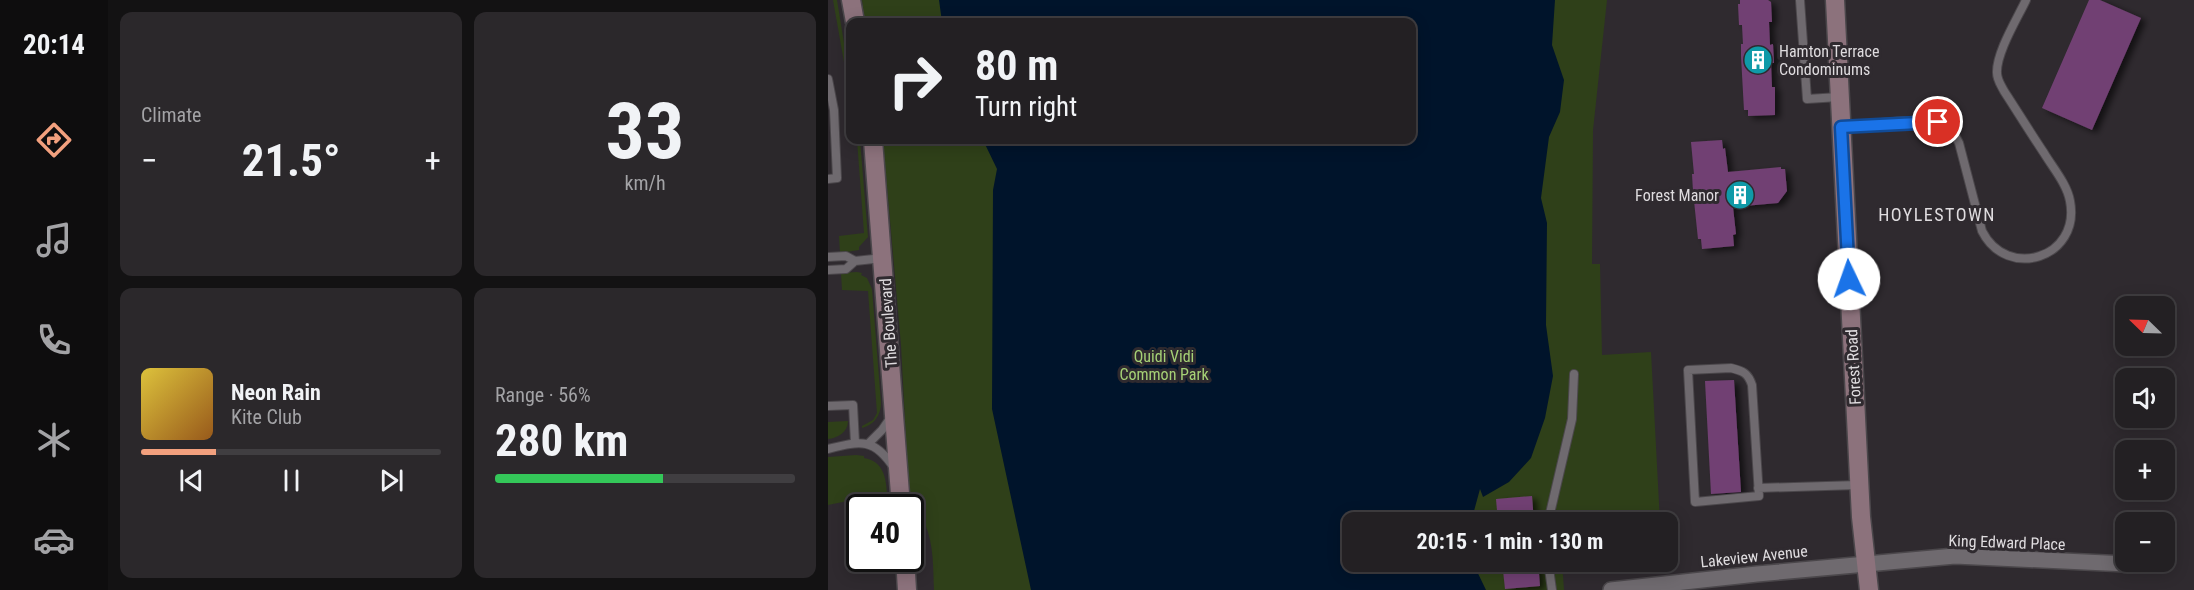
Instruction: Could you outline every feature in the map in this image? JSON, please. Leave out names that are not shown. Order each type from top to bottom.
[{"type":"street","points":[[851,0],[854,18]]},
{"type":"street","name":"Forest Road","points":[[1835,0],[1859,484],[1869,590]]},
{"type":"street","name":"The Boulevard","points":[[873,144],[884,258],[900,494]]},
{"type":"street","name":"King Edward Place","points":[[1865,564],[1955,556],[2115,563]]},
{"type":"street","name":"Lakeview Avenue","points":[[1611,590],[1865,564]]},
{"type":"street","points":[[906,572],[908,590]]},
{"type":"lane","points":[[1800,0],[1807,99],[1839,97]]},
{"type":"lane","points":[[1841,127],[1924,122],[1946,124],[1953,131],[1959,143],[1982,231],[1989,244],[2017,258],[2032,259],[2050,252],[2060,244],[2067,232],[2071,218],[2070,198],[2061,179],[2004,91],[1998,80],[1997,71],[1999,59],[2026,0]]},
{"type":"lane","points":[[828,79],[834,110],[837,178],[828,179]]},
{"type":"lane","points":[[828,256],[846,256],[855,261],[884,258]]},
{"type":"lane","points":[[828,270],[846,269],[855,261]]},
{"type":"lane","points":[[1731,368],[1743,371],[1749,376],[1753,395],[1758,488],[1759,496],[1695,502],[1688,370],[1731,368]]},
{"type":"lane","points":[[1550,512],[1572,419],[1574,374]]},
{"type":"lane","points":[[869,443],[890,418],[894,400]]},
{"type":"lane","points":[[828,406],[853,405],[855,443]]},
{"type":"lane","points":[[828,449],[855,443],[869,443],[884,454],[898,475]]},
{"type":"lane","points":[[1758,488],[1859,484]]},
{"type":"lane","points":[[1550,572],[1552,590]]},
{"type":"green space","points":[[833,0],[837,0],[846,55],[846,73]]},
{"type":"green space","name":"Quidi Vidi Common Park","points":[[862,0],[1607,0],[1593,130],[1592,264],[1600,264],[1602,355],[1651,352],[1659,512],[1342,512],[1342,572],[1563,572],[1564,590],[934,590],[930,540],[924,522],[924,494],[909,494],[901,345],[883,144],[1416,144],[1416,18],[864,18]]},
{"type":"green space","points":[[857,144],[860,144],[868,237],[859,250],[840,253],[839,236],[864,233]]},
{"type":"green space","points":[[857,272],[867,278],[872,289],[881,403],[876,419],[870,425],[862,428],[873,420],[877,413],[868,291],[842,290],[841,273]]},
{"type":"green space","points":[[848,421],[842,434],[828,439],[828,422]]},
{"type":"green space","points":[[856,455],[864,456],[875,462],[886,481],[887,493],[846,494],[846,501],[828,505],[828,457]]},
{"type":"water","name":"Quidi Vidi Common Park","points":[[939,0],[1555,0],[1552,45],[1564,80],[1560,112],[1549,137],[1541,198],[1547,223],[1546,325],[1553,376],[1545,418],[1531,458],[1509,482],[1483,497],[1480,489],[1474,512],[1342,512],[1342,572],[1477,572],[1486,590],[1031,590],[992,409],[993,190],[997,169],[985,144],[1416,144],[1416,18],[941,18]]},
{"type":"building","name":"Hamton Terrace Condominums","points":[[1740,0],[1768,0],[1771,2],[1772,22],[1769,22],[1770,45],[1773,44],[1774,63],[1771,63],[1772,87],[1775,87],[1775,115],[1748,116],[1748,110],[1744,110],[1742,25],[1739,25],[1738,4]]},
{"type":"building","points":[[2089,0],[2100,0],[2141,18],[2092,130],[2042,108]]},
{"type":"building","name":"Forest Manor","points":[[1722,140],[1728,172],[1781,167],[1785,169],[1787,191],[1778,203],[1733,207],[1736,234],[1733,235],[1734,246],[1702,249],[1701,239],[1698,239],[1693,191],[1691,142]]},
{"type":"building","points":[[1734,380],[1741,492],[1711,494],[1705,381]]},
{"type":"building","points":[[1532,496],[1533,512],[1497,512],[1496,499]]},
{"type":"building","points":[[1503,572],[1539,572],[1540,586],[1505,589]]},
{"type":"place","name":"Hamton Terrace Condominums","points":[[1758,60]]},
{"type":"place","name":"Forest Manor","points":[[1740,195]]},
{"type":"district","name":"HOYLESTOWN","points":[[1937,215]]},
{"type":"route","points":[[1849,279],[1841,127],[1938,122]]}]
